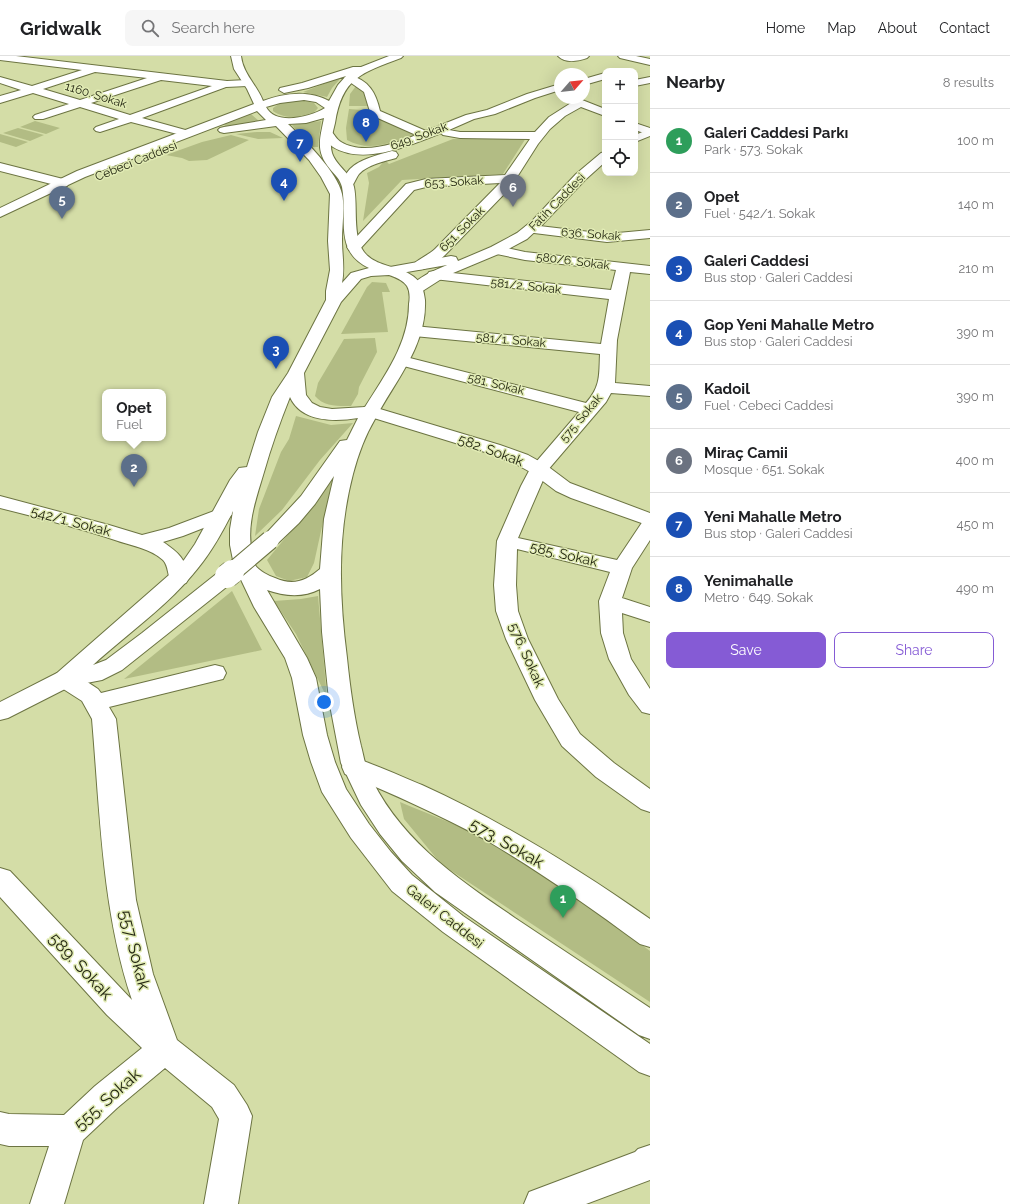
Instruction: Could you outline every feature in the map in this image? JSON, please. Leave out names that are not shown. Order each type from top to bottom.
[{"type":"street","points":[[5,73],[65,56]]},
{"type":"street","points":[[236,56],[236,62],[247,82],[258,97],[260,106]]},
{"type":"street","points":[[240,56],[248,64],[260,84]]},
{"type":"street","points":[[274,89],[291,89],[304,86],[398,56]]},
{"type":"street","points":[[563,56],[573,59],[584,56]]},
{"type":"street","points":[[622,56],[650,63]]},
{"type":"street","points":[[0,57],[227,84],[247,82]]},
{"type":"street","points":[[381,62],[349,78],[342,84],[336,95],[328,119],[325,146],[326,153],[331,164],[348,183],[354,247],[357,254],[362,259],[376,267],[407,277],[412,281],[416,288]]},
{"type":"street","points":[[633,68],[650,63]]},
{"type":"street","points":[[0,100],[97,69]]},
{"type":"street","name":"1160. Sokak","points":[[5,73],[34,89],[129,118],[185,133]]},
{"type":"street","points":[[39,117],[161,77]]},
{"type":"street","points":[[590,80],[602,77]]},
{"type":"street","points":[[349,78],[370,92],[374,113],[426,135]]},
{"type":"street","points":[[638,82],[650,80]]},
{"type":"street","points":[[100,129],[227,84]]},
{"type":"street","name":"649. Sokak","points":[[327,133],[336,144],[350,150],[391,147],[426,135],[470,117],[491,112],[554,89]]},
{"type":"street","points":[[546,91],[554,94]]},
{"type":"street","name":"Cebeci Caddesi","points":[[0,213],[62,188],[193,138],[227,130],[308,119],[322,115],[332,109],[323,102],[303,97],[278,100],[260,106],[185,133],[62,188],[0,222]]},
{"type":"street","name":"651. Sokak","points":[[590,103],[602,100]]},
{"type":"street","points":[[585,104],[602,112]]},
{"type":"street","name":"651. Sokak","points":[[419,266],[432,259],[440,252],[498,193],[543,127],[554,117],[573,106],[585,104]]},
{"type":"street","name":"Galeri Caddesi","points":[[260,106],[265,114],[279,122],[292,134],[322,169],[334,186],[336,194],[335,241],[338,270],[333,291],[334,300],[296,373],[281,397],[258,456],[243,509],[240,529],[240,545],[235,571],[265,607],[296,658],[304,678],[315,735],[323,762],[335,792],[360,831],[382,860],[402,883],[452,924],[650,1062]]},
{"type":"street","name":"649. Sokak","points":[[348,183],[354,173],[369,164],[447,133],[484,117],[491,112]]},
{"type":"street","points":[[638,127],[650,132]]},
{"type":"street","points":[[227,130],[265,129],[292,134]]},
{"type":"street","points":[[638,138],[650,132]]},
{"type":"street","points":[[447,133],[460,135],[538,136]]},
{"type":"street","points":[[362,150],[351,153],[344,158],[351,163],[369,164]]},
{"type":"street","name":"Fatih Caddesi","points":[[416,288],[434,275],[491,252],[532,229],[572,185],[602,159]]},
{"type":"street","points":[[2,169],[62,188]]},
{"type":"street","name":"653. Sokak","points":[[354,247],[410,187],[426,183],[508,179]]},
{"type":"street","name":"636. Sokak","points":[[532,229],[607,238],[650,234]]},
{"type":"street","name":"Fatih Caddesi","points":[[334,300],[356,276],[370,272],[390,271],[491,252]]},
{"type":"street","name":"580/6. Sokak","points":[[491,252],[650,270]]},
{"type":"street","name":"575. Sokak","points":[[539,469],[600,398],[606,387],[609,376],[608,350],[617,295],[624,267]]},
{"type":"street","name":"581/2. Sokak","points":[[434,275],[617,295]]},
{"type":"street","name":"Galeri Caddesi","points":[[416,288],[417,301],[414,331],[402,361],[358,434],[340,490],[331,532],[329,572],[331,620],[341,709],[354,767],[384,819],[409,850],[435,876],[528,942],[650,1025]]},
{"type":"street","name":"581/1. Sokak","points":[[414,331],[608,350]]},
{"type":"street","name":"581. Sokak","points":[[402,361],[589,409]]},
{"type":"street","points":[[296,373],[298,396],[307,408],[316,412],[331,415],[370,412]]},
{"type":"street","points":[[606,387],[650,391]]},
{"type":"street","name":"582. Sokak","points":[[370,412],[494,449],[521,459],[539,469],[549,478],[578,494],[650,520]]},
{"type":"street","points":[[0,712],[65,679],[94,674],[114,665],[150,638],[235,571],[270,540],[298,511],[345,446],[358,434]]},
{"type":"street","points":[[65,679],[81,662],[130,622],[179,578],[203,548],[240,480],[258,456]]},
{"type":"street","name":"576. Sokak","points":[[539,469],[506,541],[505,585],[507,611],[517,639],[547,700],[571,740],[605,770],[650,802]]},
{"type":"street","name":"542/1. Sokak","points":[[0,502],[102,529],[155,546],[170,556],[177,566],[179,578]]},
{"type":"street","points":[[141,542],[176,532],[222,514]]},
{"type":"street","points":[[650,525],[622,568],[610,601],[612,633],[620,659],[637,689],[650,706]]},
{"type":"street","name":"585. Sokak","points":[[506,541],[622,568]]},
{"type":"street","points":[[235,571],[280,587],[293,589],[303,589],[315,584],[329,572]]},
{"type":"street","points":[[610,601],[650,615]]},
{"type":"street","points":[[94,702],[215,672]]},
{"type":"street","name":"557. Sokak","points":[[65,679],[90,695],[104,719],[124,908],[138,974],[165,1049]]},
{"type":"street","name":"573. Sokak","points":[[354,767],[444,808],[495,834],[570,880],[650,935]]},
{"type":"street","name":"589. Sokak","points":[[0,879],[118,1006],[165,1049]]},
{"type":"street","points":[[165,1049],[223,1096],[236,1116],[221,1204]]},
{"type":"street","name":"555. Sokak","points":[[46,1204],[70,1131],[106,1097],[165,1049]]},
{"type":"street","points":[[0,1128],[9,1130],[70,1131]]},
{"type":"street","points":[[541,1204],[646,1165],[650,1161]]},
{"type":"green space","points":[[339,78],[340,79],[332,88],[327,97],[303,92]]},
{"type":"green space","points":[[356,86],[368,93],[372,106],[349,106],[350,94]]},
{"type":"green space","points":[[300,100],[314,103],[318,108],[309,115],[303,117],[283,116],[273,111],[273,108],[282,102]]},
{"type":"green space","points":[[349,109],[362,110],[364,117],[372,117],[371,114],[416,134],[382,145],[364,146],[356,144],[347,140],[346,128]]},
{"type":"green space","points":[[251,114],[259,121],[227,127],[223,124]]},
{"type":"green space","points":[[35,121],[60,128],[46,134],[20,127]]},
{"type":"green space","points":[[321,121],[318,147],[310,147],[292,125]]},
{"type":"green space","points":[[18,128],[44,135],[30,141],[3,133]]},
{"type":"green space","points":[[270,132],[283,138],[258,139],[236,134]]},
{"type":"green space","points":[[0,134],[28,142],[16,147],[0,142]]},
{"type":"green space","points":[[231,135],[249,140],[207,160],[189,161],[166,155],[202,142]]},
{"type":"green space","points":[[526,138],[503,174],[402,180],[363,221],[369,183],[367,173],[379,167],[385,160],[389,164],[453,139]]},
{"type":"green space","points":[[372,282],[386,283],[390,292],[382,292],[388,332],[341,334],[367,287]]},
{"type":"green space","points":[[375,338],[377,352],[351,406],[332,405],[319,400],[315,396],[318,383],[344,339]]},
{"type":"green space","points":[[296,416],[331,425],[353,423],[320,460],[282,510],[255,536],[259,509],[281,452],[289,439]]},
{"type":"green space","points":[[332,481],[314,563],[307,577],[289,581],[276,576],[267,560]]},
{"type":"green space","points":[[232,591],[262,650],[124,679]]},
{"type":"green space","points":[[318,596],[327,698],[296,634],[274,601]]},
{"type":"green space","points":[[400,802],[463,828],[500,847],[595,910],[650,951],[650,1002],[441,864],[404,819]]},
{"type":"place","name":"Yenimahalle","points":[[366,142]]},
{"type":"place","name":"Yeni Mahalle Metro","points":[[300,162]]},
{"type":"place","name":"Gop Yeni Mahalle Metro","points":[[284,201]]},
{"type":"place","name":"Miraç Camii","points":[[513,207]]},
{"type":"place","name":"Kadoil","points":[[62,219]]},
{"type":"place","name":"Galeri Caddesi","points":[[276,369]]},
{"type":"place","name":"Opet","points":[[134,487]]},
{"type":"place","name":"Galeri Caddesi Parkı","points":[[563,918]]}]
